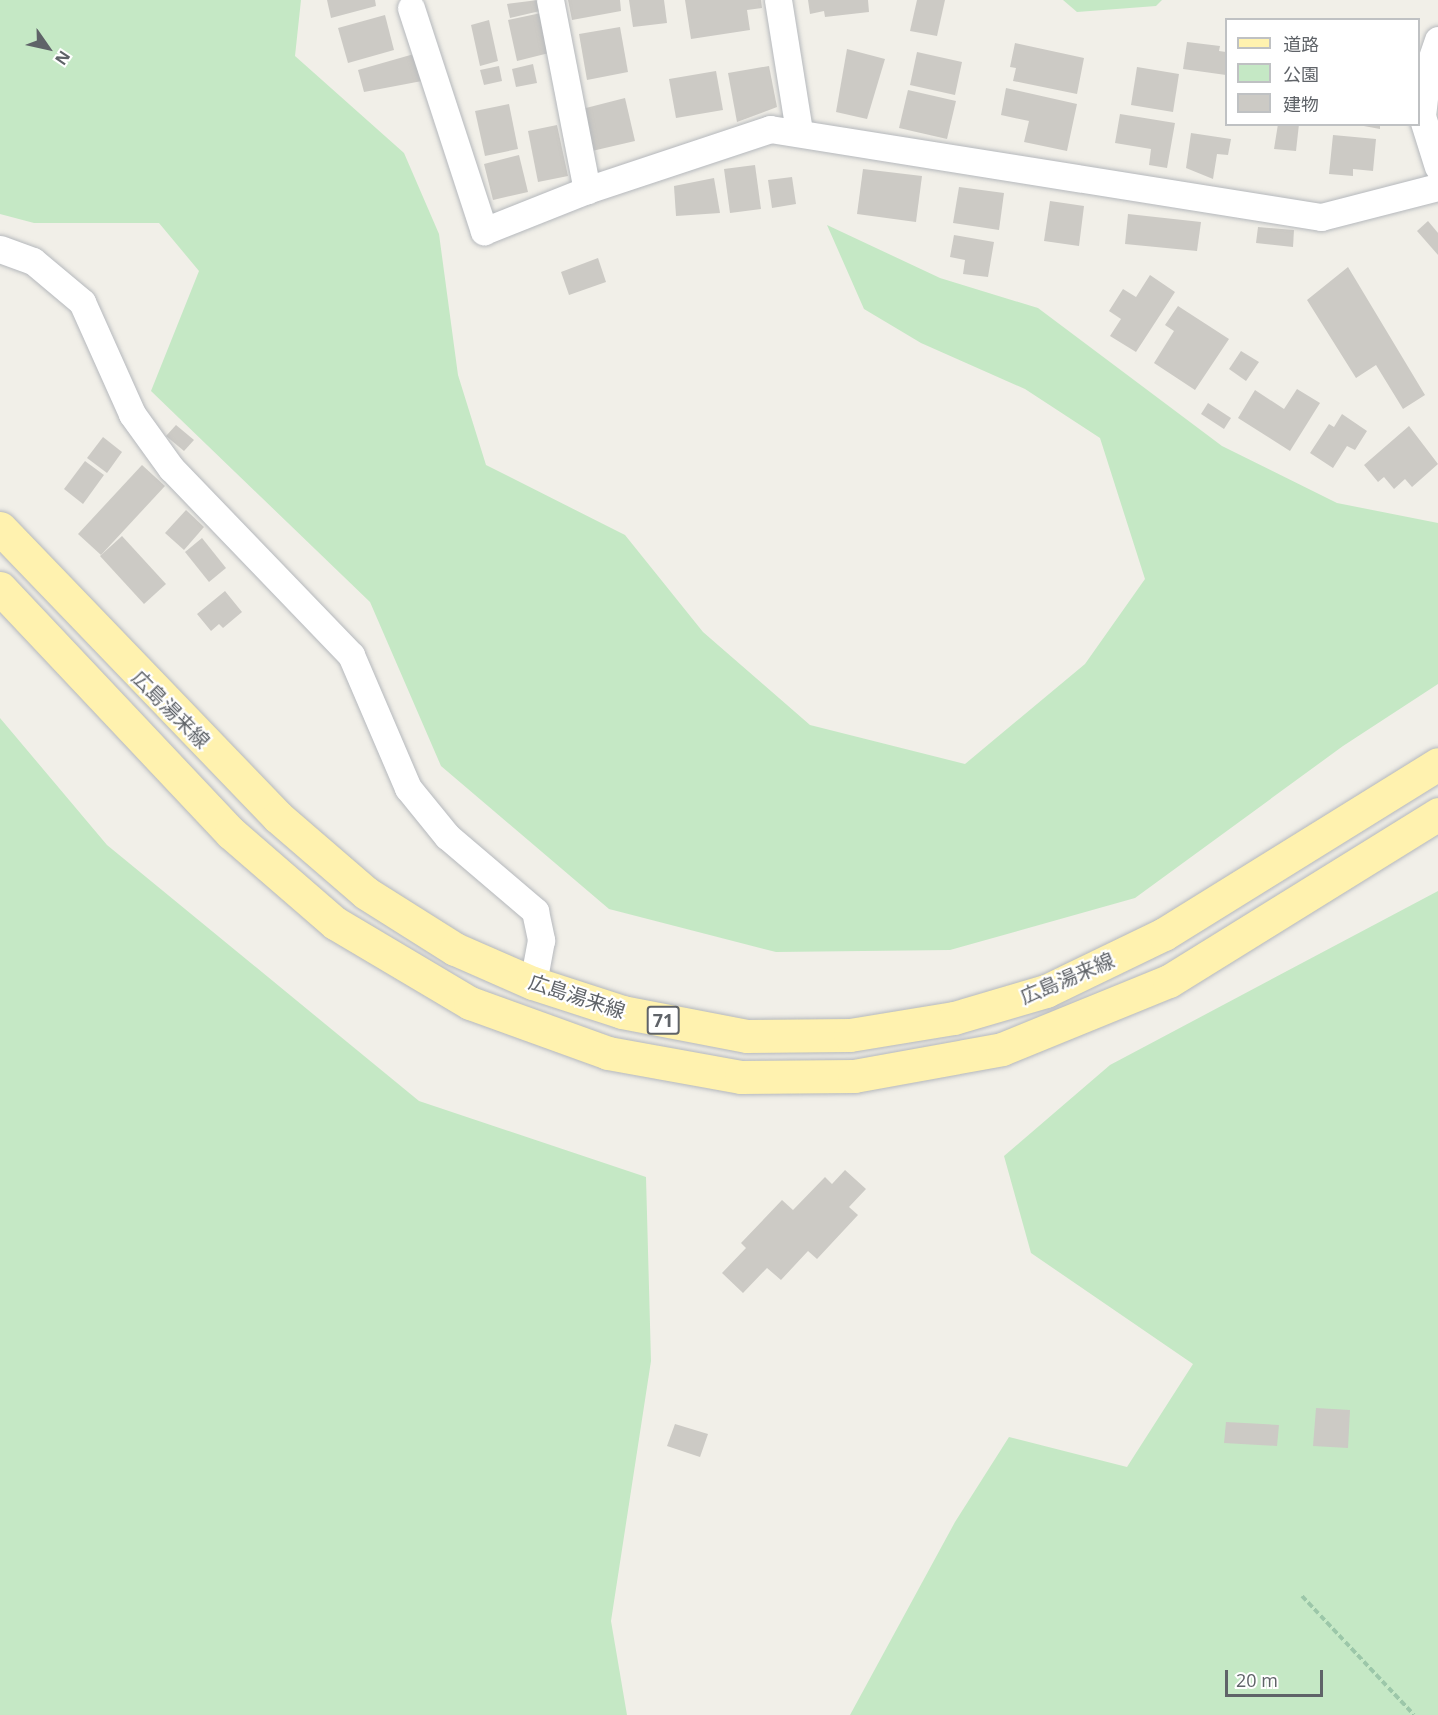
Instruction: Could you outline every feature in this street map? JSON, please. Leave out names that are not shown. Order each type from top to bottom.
[{"type":"main road","name":"広島湯来線","points":[[0,528],[278,817],[366,893],[455,949],[533,983],[622,1012],[747,1036],[850,1035],[954,1018],[1046,991],[1164,934],[1438,764]]},
{"type":"main road","name":"広島湯来線","points":[[0,588],[231,833],[335,923],[470,1003],[609,1053],[741,1077],[854,1076],[1002,1048],[1169,981],[1438,814]]},
{"type":"street","points":[[550,0],[586,190]]},
{"type":"street","points":[[778,0],[799,131]]},
{"type":"street","points":[[411,8],[484,231],[586,190],[770,129],[799,131],[1321,216],[1438,187]]},
{"type":"street","points":[[1438,40],[1422,116],[1438,167]]},
{"type":"street","points":[[0,249],[33,261],[82,302],[132,414],[171,468],[351,655],[408,789],[447,836],[535,912],[541,940],[533,983]]},
{"type":"path","points":[[1302,1596],[1414,1715]]},
{"type":"green space","points":[[0,0],[301,0],[295,56],[404,153],[439,234],[458,375],[486,465],[625,535],[703,632],[810,725],[965,764],[1085,664],[1145,579],[1100,438],[1025,389],[921,343],[864,309],[827,225],[940,278],[1038,308],[1222,446],[1337,503],[1438,523],[1438,684],[1343,746],[1135,898],[950,950],[776,952],[609,909],[441,766],[370,602],[151,391],[199,271],[159,223],[34,223],[0,214]]},
{"type":"green space","points":[[1063,0],[1162,0],[1156,6],[1077,12]]},
{"type":"green space","points":[[0,718],[107,845],[419,1101],[646,1177],[651,1361],[611,1621],[627,1715],[0,1715]]},
{"type":"green space","points":[[1438,891],[1438,1715],[850,1715],[955,1522],[1009,1437],[1127,1467],[1193,1364],[1031,1253],[1004,1156],[1110,1065]]},
{"type":"building","points":[[327,0],[375,0],[376,6],[331,18]]},
{"type":"building","points":[[538,0],[540,11],[510,18],[507,4]]},
{"type":"building","points":[[568,0],[620,0],[621,11],[572,20]]},
{"type":"building","points":[[629,0],[664,0],[667,23],[633,27]]},
{"type":"building","points":[[685,0],[761,0],[762,8],[747,10],[750,30],[691,39]]},
{"type":"building","points":[[808,0],[868,0],[869,12],[825,17],[824,11],[810,14]]},
{"type":"building","points":[[917,0],[945,0],[937,36],[910,31]]},
{"type":"building","points":[[541,13],[549,53],[517,61],[508,20]]},
{"type":"building","points":[[385,15],[394,50],[348,63],[338,28]]},
{"type":"building","points":[[489,20],[498,61],[480,66],[471,25]]},
{"type":"building","points":[[620,27],[628,72],[587,80],[579,34]]},
{"type":"building","points":[[1187,42],[1220,46],[1219,51],[1225,52],[1225,75],[1183,69]]},
{"type":"building","points":[[1015,43],[1084,58],[1077,94],[1013,81],[1016,68],[1010,67]]},
{"type":"building","points":[[847,49],[885,59],[867,119],[836,112]]},
{"type":"building","points":[[917,52],[962,62],[955,95],[910,85]]},
{"type":"building","points":[[414,54],[422,81],[364,92],[358,70]]},
{"type":"building","points":[[533,64],[537,83],[516,87],[512,69]]},
{"type":"building","points":[[499,66],[502,81],[484,85],[480,70]]},
{"type":"building","points":[[769,66],[777,107],[737,122],[728,73]]},
{"type":"building","points":[[1137,67],[1179,74],[1173,112],[1131,105]]},
{"type":"building","points":[[716,71],[723,110],[676,118],[669,79]]},
{"type":"building","points":[[1006,88],[1077,104],[1067,151],[1024,142],[1029,121],[1001,115]]},
{"type":"building","points":[[908,90],[956,101],[947,139],[899,128]]},
{"type":"building","points":[[625,98],[635,141],[592,151],[582,109]]},
{"type":"building","points":[[509,104],[518,149],[485,156],[475,111]]},
{"type":"building","points":[[1120,114],[1175,123],[1167,168],[1149,165],[1151,149],[1115,143]]},
{"type":"building","points":[[557,125],[568,176],[538,182],[528,131]]},
{"type":"building","points":[[1278,126],[1299,126],[1296,151],[1274,149]]},
{"type":"building","points":[[1364,126],[1380,126],[1380,129]]},
{"type":"building","points":[[1191,133],[1231,139],[1228,155],[1217,154],[1213,179],[1186,168]]},
{"type":"building","points":[[1333,135],[1376,139],[1373,171],[1353,169],[1353,176],[1329,174]]},
{"type":"building","points":[[519,155],[528,192],[493,200],[484,164]]},
{"type":"building","points":[[755,165],[761,209],[730,213],[724,169]]},
{"type":"building","points":[[863,169],[922,176],[916,222],[857,214]]},
{"type":"building","points":[[792,177],[796,204],[772,208],[768,180]]},
{"type":"building","points":[[714,178],[720,213],[676,216],[674,186]]},
{"type":"building","points":[[959,187],[1004,193],[999,230],[953,223]]},
{"type":"building","points":[[1050,201],[1084,206],[1079,246],[1044,241]]},
{"type":"building","points":[[1128,214],[1201,222],[1197,251],[1125,244]]},
{"type":"building","points":[[1428,221],[1438,233],[1438,255],[1417,231]]},
{"type":"building","points":[[1258,227],[1294,230],[1293,247],[1256,243]]},
{"type":"building","points":[[954,235],[994,242],[988,277],[963,274],[965,260],[950,257]]},
{"type":"building","points":[[598,258],[606,282],[569,295],[561,272]]},
{"type":"building","points":[[1348,267],[1425,395],[1403,409],[1376,365],[1356,378],[1307,300]]},
{"type":"building","points":[[1150,275],[1175,292],[1136,352],[1110,336],[1121,319],[1109,311],[1123,289],[1136,297]]},
{"type":"building","points":[[1178,306],[1229,339],[1195,390],[1154,363],[1174,331],[1165,325]]},
{"type":"building","points":[[1241,351],[1259,362],[1246,381],[1229,369]]},
{"type":"building","points":[[1297,389],[1320,403],[1290,451],[1238,418],[1255,390],[1284,409]]},
{"type":"building","points":[[1208,403],[1231,418],[1224,429],[1201,414]]},
{"type":"building","points":[[1342,414],[1367,431],[1355,450],[1347,446],[1333,468],[1310,453],[1329,424],[1334,427]]},
{"type":"building","points":[[176,425],[194,440],[184,451],[166,436]]},
{"type":"building","points":[[1409,426],[1438,464],[1412,487],[1405,479],[1394,489],[1384,477],[1378,482],[1364,465]]},
{"type":"building","points":[[103,437],[122,452],[107,473],[87,458]]},
{"type":"building","points":[[85,461],[104,475],[83,504],[64,489]]},
{"type":"building","points":[[142,465],[165,486],[101,555],[78,534]]},
{"type":"building","points":[[186,510],[204,527],[184,550],[165,533]]},
{"type":"building","points":[[122,536],[166,584],[144,604],[100,556]]},
{"type":"building","points":[[202,538],[226,568],[209,582],[185,552]]},
{"type":"building","points":[[225,591],[242,612],[223,628],[219,624],[211,631],[197,614]]},
{"type":"building","points":[[845,1170],[866,1189],[849,1207],[858,1215],[817,1259],[808,1251],[781,1280],[767,1268],[743,1293],[722,1273],[746,1248],[741,1243],[782,1200],[793,1210],[825,1177],[832,1184]]},
{"type":"building","points":[[1316,1408],[1350,1410],[1348,1448],[1313,1446]]},
{"type":"building","points":[[1226,1422],[1279,1425],[1277,1446],[1224,1443]]},
{"type":"building","points":[[675,1424],[708,1434],[700,1457],[667,1446]]}]
